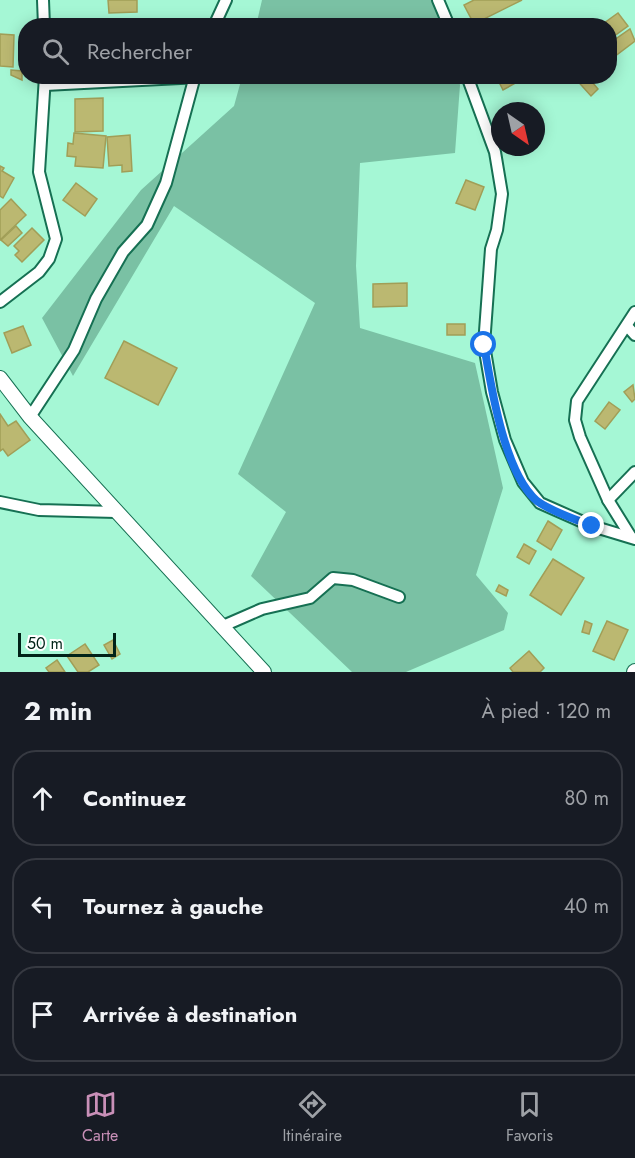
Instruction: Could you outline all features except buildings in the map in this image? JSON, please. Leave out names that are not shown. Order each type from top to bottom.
[{"type":"street","points":[[44,0],[44,18]]},
{"type":"street","points":[[218,18],[226,0]]},
{"type":"street","points":[[438,0],[446,18]]},
{"type":"street","points":[[0,302],[39,272],[49,259],[56,239],[39,172],[45,84]]},
{"type":"street","points":[[30,417],[74,350],[96,299],[123,252],[147,225],[166,183],[193,84]]},
{"type":"street","points":[[470,84],[495,153],[502,194],[497,230],[491,249],[484,345],[492,392],[505,440],[523,482],[540,503],[592,526],[633,538]]},
{"type":"street","points":[[633,538],[608,500],[579,437],[575,420],[577,401],[635,312]]},
{"type":"street","points":[[627,326],[635,335]]},
{"type":"street","points":[[0,378],[30,417],[264,672]]},
{"type":"street","points":[[608,500],[635,472]]},
{"type":"street","points":[[0,502],[39,510],[116,512]]},
{"type":"street","points":[[222,626],[262,609],[310,598],[333,578],[353,580],[399,597]]},
{"type":"green space","points":[[262,0],[435,0],[441,18],[258,18]]},
{"type":"green space","points":[[240,84],[460,84],[455,153],[360,163],[356,266],[360,328],[475,363],[503,488],[476,575],[508,613],[504,630],[406,672],[352,672],[251,576],[286,512],[238,474],[315,303],[174,206],[73,376],[42,318],[141,190],[234,106]]},
{"type":"route","points":[[484,345],[492,392],[505,440],[530,494],[540,503],[592,526]]}]
